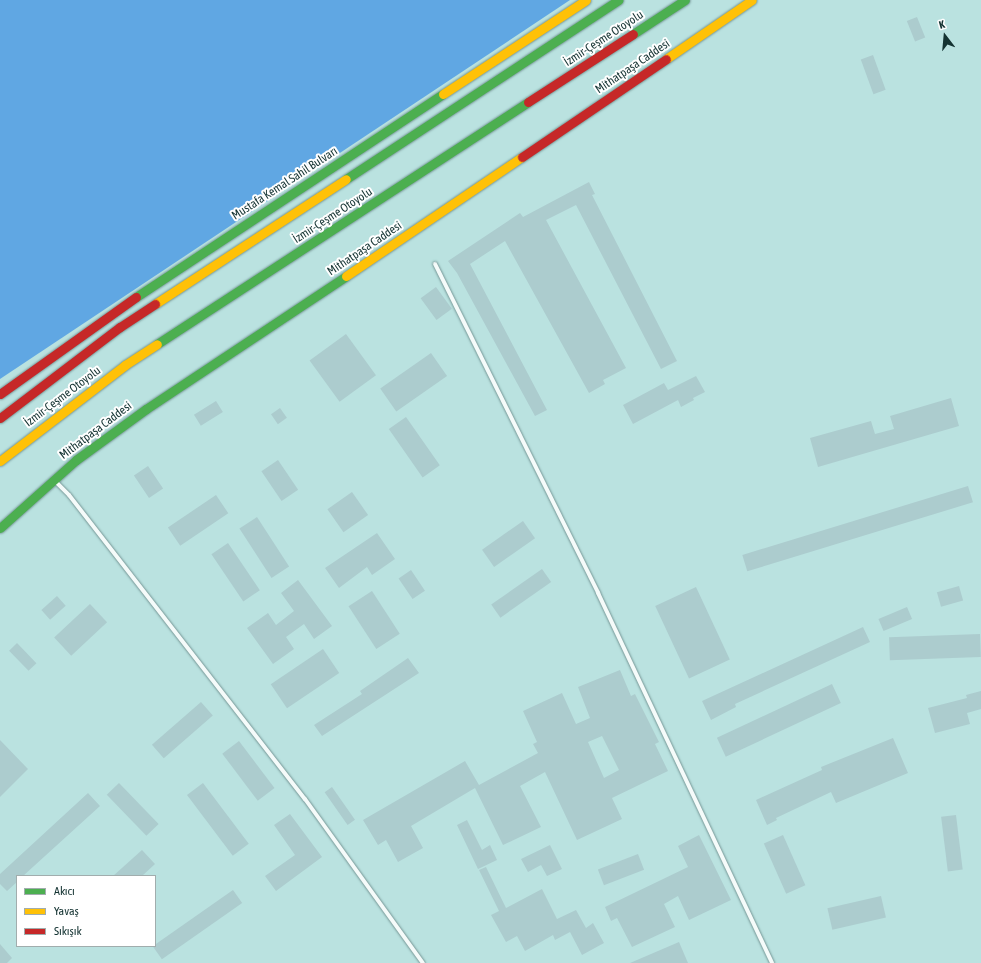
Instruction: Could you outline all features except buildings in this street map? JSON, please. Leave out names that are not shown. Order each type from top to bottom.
[{"type":"main road","name":"Mustafa Kemal Sahil Bulvarı","points":[[0,394],[149,288],[586,0]]},
{"type":"main road","name":"İzmir-Çeşme Otoyolu","points":[[0,418],[120,327],[620,0]]},
{"type":"main road","name":"İzmir-Çeşme Otoyolu","points":[[0,461],[125,365],[684,0]]},
{"type":"main road","name":"Mithatpaşa Caddesi","points":[[0,528],[54,479],[146,409],[419,228],[752,0]]},
{"type":"lane","points":[[435,264],[598,593],[772,963]]},
{"type":"lane","points":[[54,479],[69,495],[305,799],[423,963]]},
{"type":"water","points":[[0,0],[570,0],[0,379]]},
{"type":"traffic: fast","points":[[346,179],[619,0]]},
{"type":"traffic: fast","points":[[633,34],[685,0]]},
{"type":"traffic: fast","points":[[136,297],[443,94]]},
{"type":"traffic: fast","points":[[157,344],[528,102]]},
{"type":"traffic: fast","points":[[0,528],[76,460],[146,409],[346,276]]},
{"type":"traffic: slow","points":[[443,94],[586,0]]},
{"type":"traffic: slow","points":[[666,59],[752,0]]},
{"type":"traffic: slow","points":[[346,276],[522,157]]},
{"type":"traffic: slow","points":[[155,304],[346,179]]},
{"type":"traffic: slow","points":[[0,461],[125,365],[157,344]]},
{"type":"traffic: jam","points":[[528,102],[633,34]]},
{"type":"traffic: jam","points":[[522,157],[666,59]]},
{"type":"traffic: jam","points":[[0,394],[136,297]]},
{"type":"traffic: jam","points":[[0,418],[120,327],[155,304]]}]
